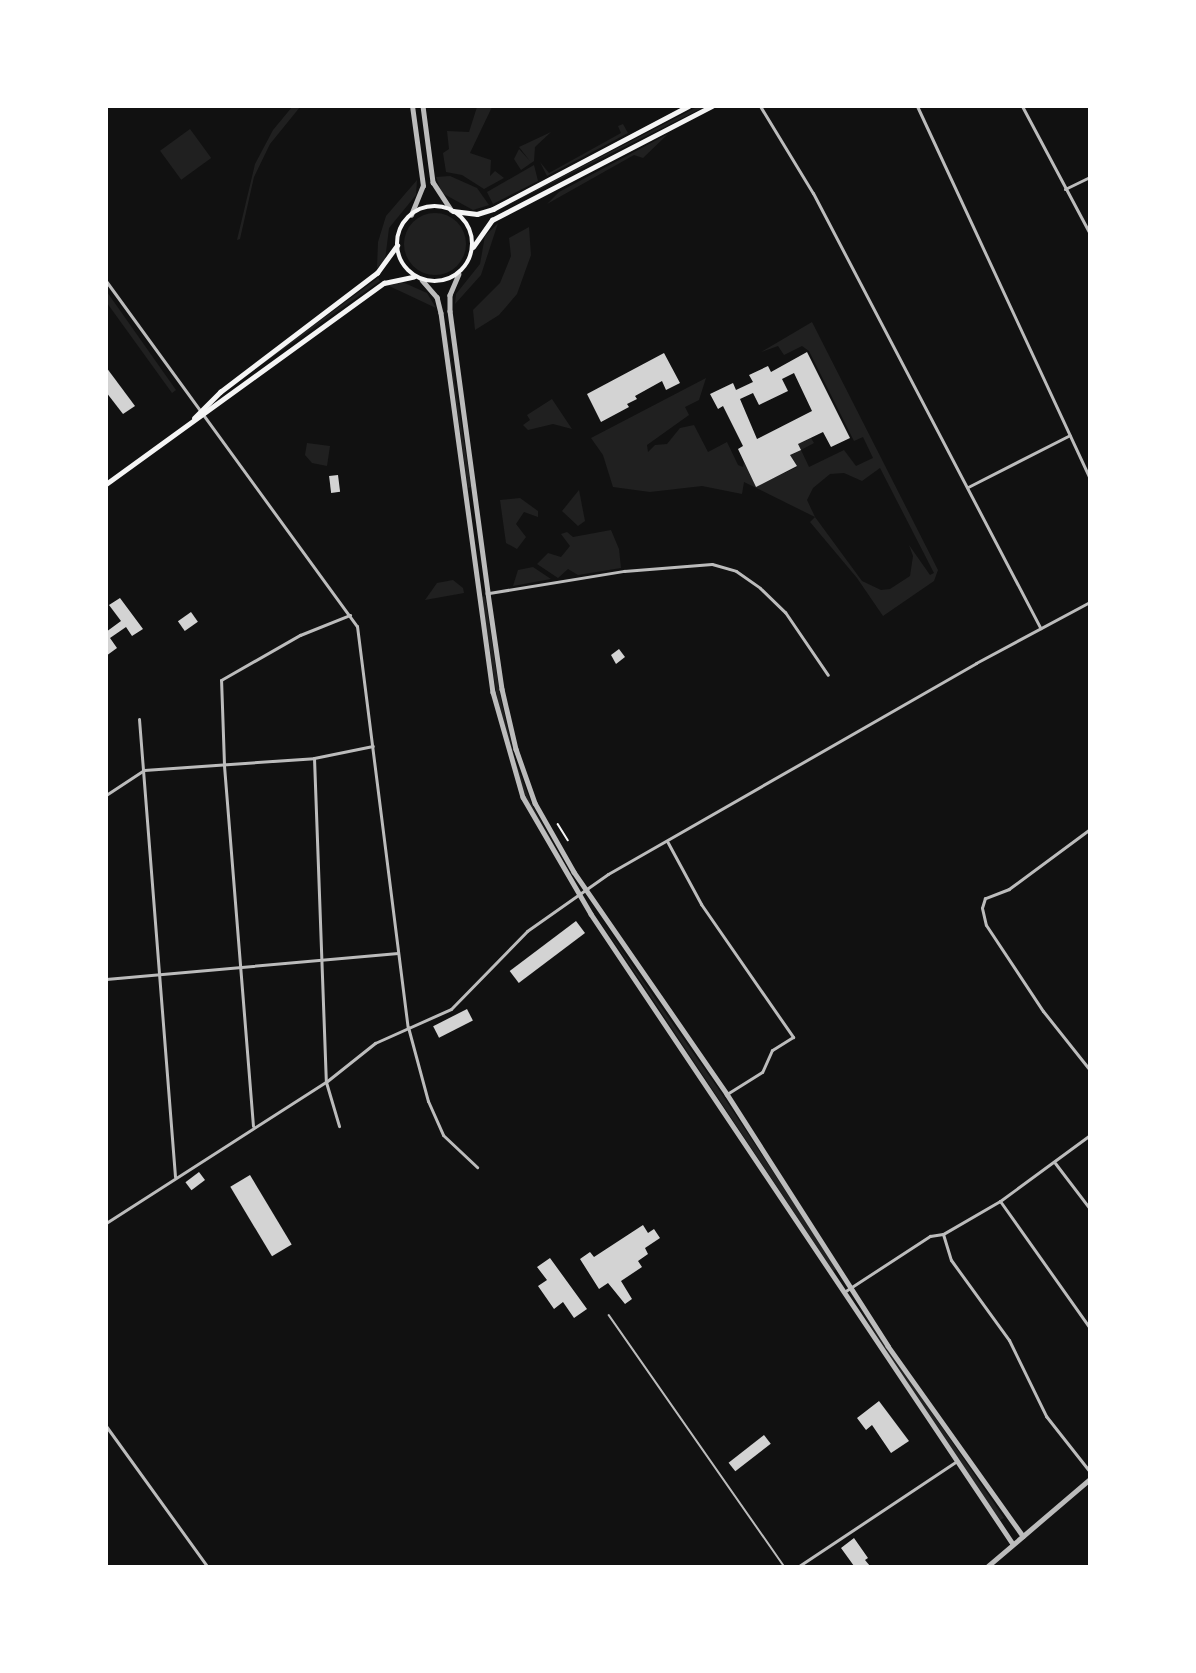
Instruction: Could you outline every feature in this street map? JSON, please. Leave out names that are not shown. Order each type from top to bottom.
[{"type":"main road","points":[[203,412],[377,273],[397,245],[402,226],[411,215],[433,207],[477,214],[493,209],[688,106]]},
{"type":"main road","points":[[106,484],[384,283],[413,277],[422,280],[444,281],[459,274],[468,263],[473,247],[492,220],[712,106]]},
{"type":"main road","points":[[452,211],[469,228],[473,247]]},
{"type":"main road","points":[[397,245],[400,260],[413,277]]},
{"type":"street","points":[[411,215],[423,186],[412,106]]},
{"type":"street","points":[[423,106],[433,182],[452,211]]},
{"type":"street","points":[[760,106],[813,193],[1040,628]]},
{"type":"street","points":[[917,106],[1089,479]]},
{"type":"street","points":[[1022,106],[1089,234]]},
{"type":"street","points":[[1065,189],[1089,177]]},
{"type":"street","points":[[459,274],[450,295],[450,311],[488,593],[516,748],[535,803],[586,890],[727,1094],[888,1346],[1023,1536]]},
{"type":"street","points":[[422,280],[437,297],[441,313],[493,692],[507,751],[535,822],[578,895],[1013,1544]]},
{"type":"street","points":[[106,281],[357,626],[408,1027],[428,1101],[443,1135],[477,1167]]},
{"type":"street","points":[[968,487],[1070,435]]},
{"type":"street","points":[[488,593],[624,571],[712,564],[736,571],[760,588],[784,612],[828,675]]},
{"type":"street","points":[[106,1223],[253,1126],[326,1082],[355,1056],[408,1027],[451,1008],[527,931],[578,895],[668,841],[1089,602]]},
{"type":"street","points":[[253,1126],[224,764],[221,680],[300,635],[350,615]]},
{"type":"street","points":[[139,719],[175,1178]]},
{"type":"street","points":[[106,795],[144,770],[314,758],[373,746]]},
{"type":"street","points":[[314,758],[326,1082],[339,1126]]},
{"type":"street","points":[[1089,829],[1009,889],[985,898],[982,908],[986,925],[1043,1011],[1089,1070]]},
{"type":"street","points":[[668,841],[701,904],[793,1036],[772,1050],[762,1072],[727,1094]]},
{"type":"street","points":[[106,979],[241,965],[399,953]]},
{"type":"street","points":[[844,1292],[930,1236],[943,1234],[1000,1201],[1089,1135]]},
{"type":"street","points":[[1054,1163],[1089,1209]]},
{"type":"street","points":[[1000,1201],[1089,1328]]},
{"type":"street","points":[[943,1234],[951,1260],[1009,1341],[1046,1416],[1089,1472]]},
{"type":"street","points":[[106,1426],[207,1566]]},
{"type":"street","points":[[799,1566],[957,1461]]},
{"type":"street","points":[[988,1566],[1089,1479]]},
{"type":"lane","points":[[609,1315],[784,1566]]},
{"type":"path","points":[[558,824],[568,840]]},
{"type":"shaded area","points":[[699,106],[704,107],[496,211]]},
{"type":"shaded area","points":[[292,107],[300,107],[270,144],[254,177],[240,239],[237,240],[255,164],[273,130]]},
{"type":"shaded area","points":[[477,107],[492,107],[470,153],[491,160],[490,176],[495,171],[504,178],[484,189],[462,175],[446,172],[443,153],[449,149],[447,131],[469,132]]},
{"type":"shaded area","points":[[623,124],[628,133],[547,176],[540,162],[549,173],[621,133],[618,126]]},
{"type":"shaded area","points":[[190,129],[211,158],[181,180],[160,151]]},
{"type":"shaded area","points":[[551,132],[535,147],[534,161],[521,170],[514,159],[519,149],[530,161],[519,147]]},
{"type":"shaded area","points":[[668,134],[643,158],[634,155],[547,204],[559,192]]},
{"type":"shaded area","points":[[534,165],[538,181],[493,204],[487,192]]},
{"type":"shaded area","points":[[450,176],[477,188],[489,205],[473,210],[442,193],[436,177]]},
{"type":"shaded area","points":[[417,180],[416,195],[389,228],[385,260],[377,268],[378,242],[386,216]]},
{"type":"shaded area","points":[[429,213],[441,213],[457,222],[464,232],[466,244],[464,256],[457,266],[441,275],[429,275],[418,270],[409,261],[404,250],[404,238],[409,227],[418,218]]},
{"type":"shaded area","points":[[498,223],[481,275],[455,304],[456,294],[480,264],[485,236]]},
{"type":"shaded area","points":[[529,227],[531,255],[517,294],[499,315],[475,330],[473,310],[500,283],[511,256],[509,238]]},
{"type":"shaded area","points":[[378,278],[380,281],[223,392]]},
{"type":"shaded area","points":[[400,281],[427,293],[436,308],[387,285]]},
{"type":"shaded area","points":[[107,292],[176,390],[172,393],[107,303]]},
{"type":"shaded area","points":[[444,314],[471,487],[468,488]]},
{"type":"shaded area","points":[[812,322],[938,570],[934,581],[883,616],[857,578],[810,522],[815,517],[744,482],[742,494],[702,486],[650,492],[613,487],[603,455],[591,438],[706,378],[699,400],[685,407],[689,415],[647,445],[648,452],[655,445],[667,444],[680,428],[694,425],[708,452],[727,442],[738,465],[743,467],[744,462],[756,486],[797,467],[790,455],[798,444],[811,438],[814,443],[801,450],[809,467],[844,450],[856,466],[873,458],[863,437],[854,441],[809,351],[802,346],[784,355],[778,346],[761,352]],"holes":[[[880,468],[934,573],[930,575],[909,545],[913,556],[910,576],[890,589],[881,590],[862,581],[815,517],[807,500],[813,488],[830,474],[844,473],[862,481]]]},
{"type":"shaded area","points":[[552,399],[572,429],[553,424],[528,430],[523,425],[530,420],[527,415]]},
{"type":"shaded area","points":[[307,443],[330,446],[327,466],[312,463],[305,455]]},
{"type":"shaded area","points":[[579,490],[585,521],[578,526],[562,511]]},
{"type":"shaded area","points":[[520,498],[538,511],[538,517],[524,512],[516,524],[526,537],[517,549],[506,543],[500,500]]},
{"type":"shaded area","points":[[611,530],[619,549],[621,568],[578,575],[568,569],[558,578],[537,564],[548,553],[561,557],[570,546],[561,534],[567,532],[573,537]]},
{"type":"shaded area","points":[[533,567],[551,579],[513,586],[518,570]]},
{"type":"shaded area","points":[[453,580],[463,588],[464,593],[425,600],[437,583]]},
{"type":"shaded area","points":[[485,596],[500,696],[515,760],[531,803],[569,872],[567,874],[523,793],[497,697],[482,597]]},
{"type":"shaded area","points":[[596,914],[717,1087],[837,1269],[833,1271]]},
{"type":"shaded area","points":[[858,1305],[1004,1518],[1000,1520],[913,1396]]},
{"type":"building","points":[[807,352],[850,438],[831,447],[823,432],[798,444],[801,450],[790,455],[797,466],[756,487],[738,449],[743,446],[723,406],[718,409],[710,394],[733,383],[736,390],[753,382],[749,375],[768,366],[771,372]],"holes":[[[794,373],[812,411],[757,439],[740,399],[753,393],[759,405],[788,391],[782,379]]]},
{"type":"building","points":[[664,353],[680,383],[666,390],[662,381],[635,396],[637,399],[627,404],[629,407],[601,422],[587,394]]},
{"type":"building","points":[[106,367],[135,406],[123,414],[106,392]]},
{"type":"building","points":[[338,475],[340,492],[331,493],[329,476]]},
{"type":"building","points":[[120,598],[143,629],[132,636],[126,627],[110,638],[117,648],[106,656],[106,632],[121,621],[109,605]]},
{"type":"building","points":[[191,612],[198,622],[185,631],[178,621]]},
{"type":"building","points":[[619,649],[625,657],[616,664],[611,655]]},
{"type":"building","points":[[576,921],[585,933],[519,983],[510,971]]},
{"type":"building","points":[[467,1009],[473,1021],[439,1038],[433,1026]]},
{"type":"building","points":[[199,1172],[205,1180],[191,1190],[185,1182]]},
{"type":"building","points":[[250,1175],[292,1244],[272,1256],[230,1187]]},
{"type":"building","points":[[643,1225],[648,1233],[654,1229],[660,1238],[645,1248],[648,1254],[638,1261],[642,1267],[621,1281],[632,1299],[625,1304],[608,1283],[599,1289],[580,1259],[590,1252],[594,1257]]},
{"type":"building","points":[[550,1258],[587,1309],[574,1318],[563,1302],[554,1309],[538,1286],[547,1280],[537,1267]]},
{"type":"building","points":[[879,1401],[909,1441],[891,1453],[872,1425],[866,1430],[857,1418]]},
{"type":"building","points":[[764,1435],[771,1444],[735,1471],[729,1463]]},
{"type":"building","points":[[854,1538],[868,1558],[865,1560],[870,1566],[854,1566],[841,1548]]}]
